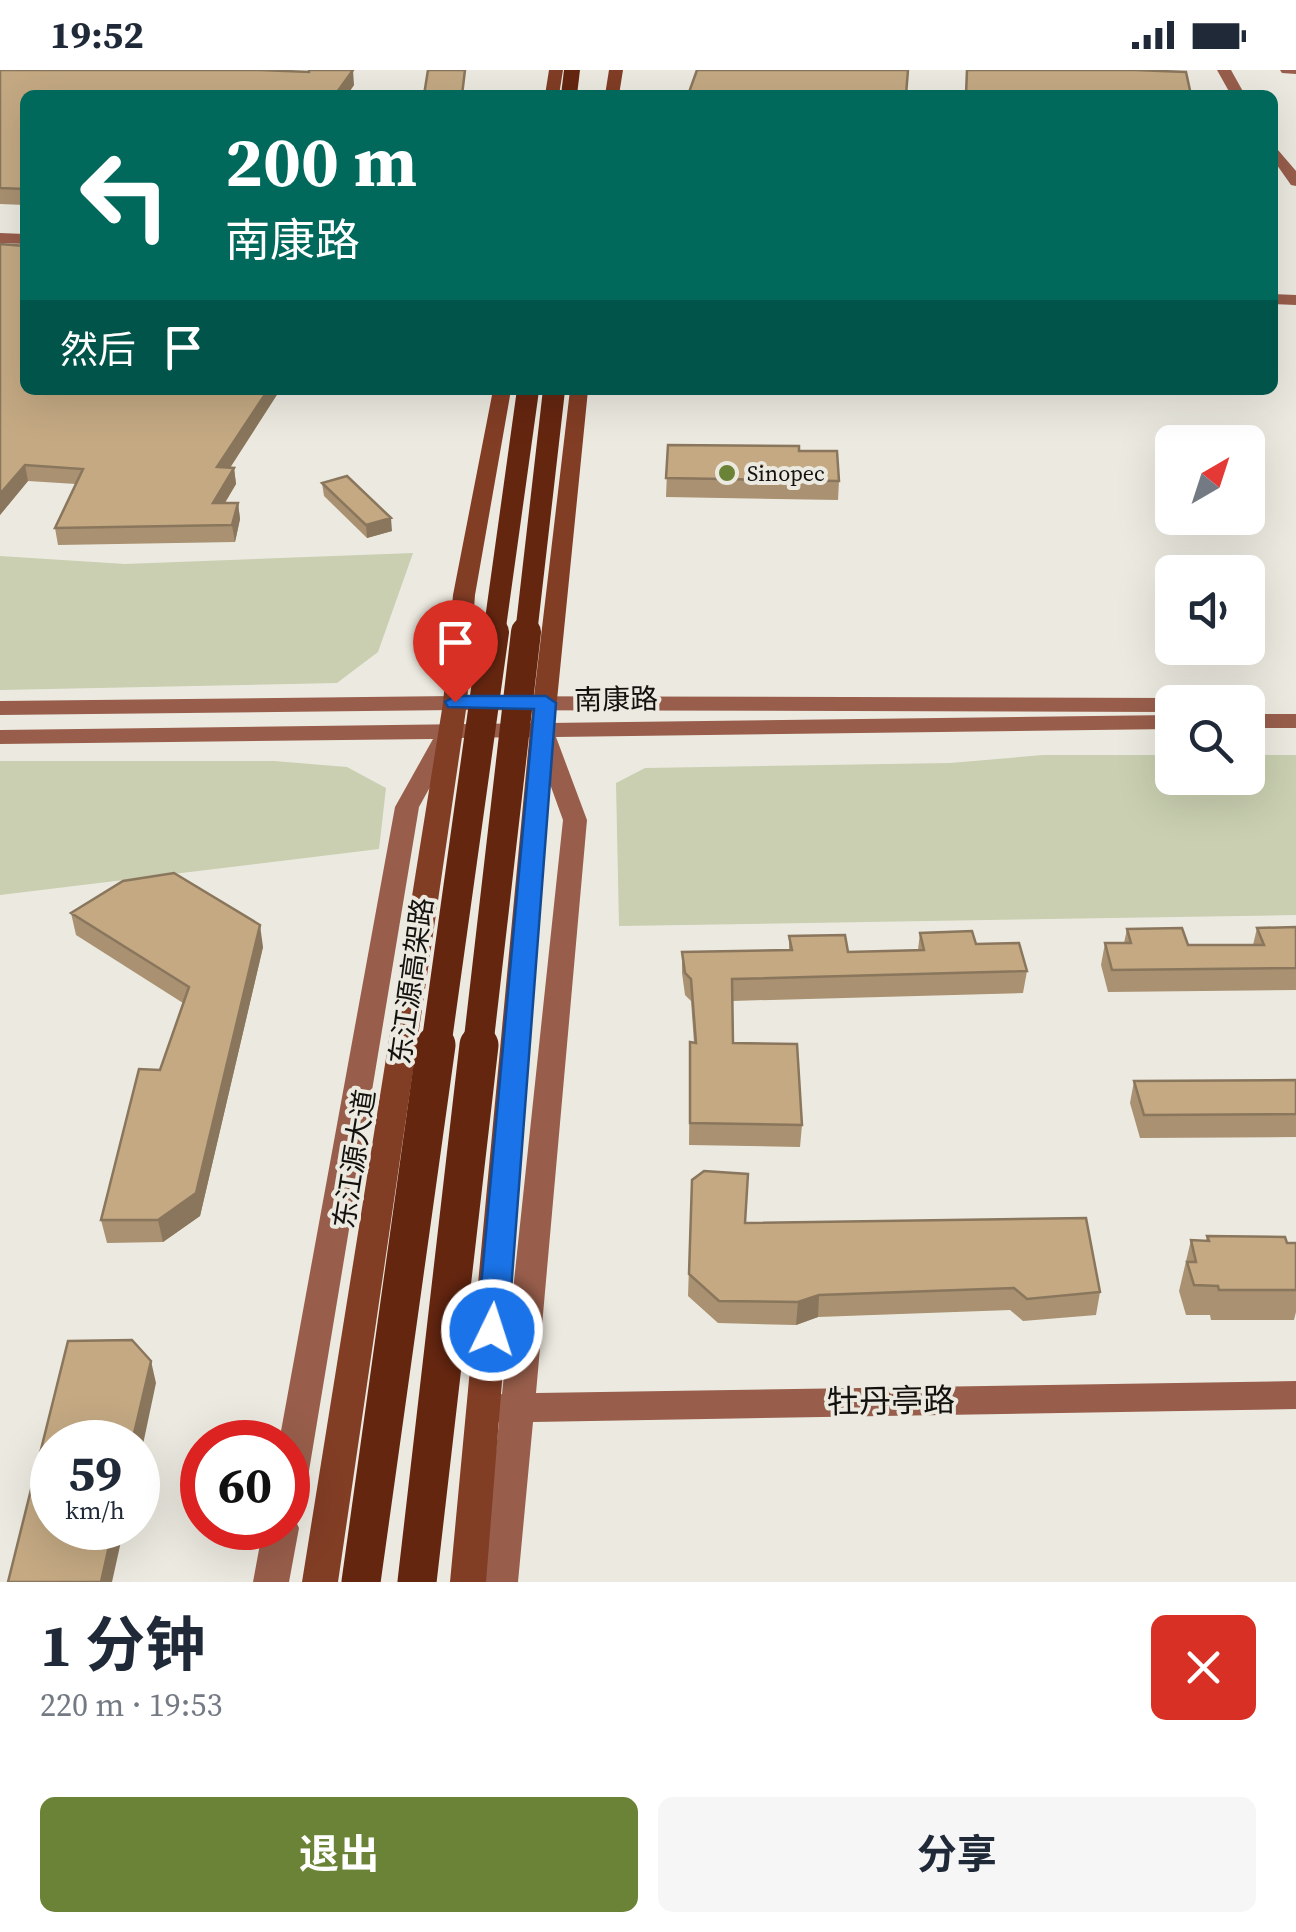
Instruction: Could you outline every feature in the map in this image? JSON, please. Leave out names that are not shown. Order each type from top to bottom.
[{"type":"highway","name":"东江源高架路","points":[[361,1582],[527,395]]},
{"type":"highway","points":[[418,1582],[553,395]]},
{"type":"main road","name":"东江源大道","points":[[320,1582],[410,1017],[452,716],[464,594],[501,395]]},
{"type":"main road","points":[[544,716],[578,395]]},
{"type":"main road","points":[[468,1582],[502,1408]]},
{"type":"street","points":[[1287,70],[1296,70]]},
{"type":"street","points":[[1278,156],[1296,182]]},
{"type":"street","name":"南康路","points":[[544,716],[1155,705]]},
{"type":"street","points":[[1265,705],[1296,706]]},
{"type":"street","name":"南康路","points":[[0,708],[1155,722]]},
{"type":"street","points":[[300,1420],[408,806],[452,716]]},
{"type":"street","name":"南康路","points":[[0,737],[452,716]]},
{"type":"street","points":[[500,1582],[502,1408],[575,820],[544,716]]},
{"type":"street","points":[[1265,722],[1296,721]]},
{"type":"street","name":"牡丹亭路","points":[[502,1408],[1296,1395]]},
{"type":"street","points":[[271,1582],[277,1550]]},
{"type":"green space","points":[[413,553],[378,652],[337,683],[0,690],[0,556],[125,564]]},
{"type":"green space","points":[[1043,755],[1155,755],[1155,795],[1265,795],[1265,755],[1296,755],[1296,915],[619,926],[616,783],[645,768],[950,763]]},
{"type":"green space","points":[[0,761],[274,761],[347,767],[386,788],[379,849],[0,895]]},
{"type":"building","points":[[0,70],[353,70],[339,90],[20,90],[20,189],[0,188]]},
{"type":"building","points":[[428,70],[465,70],[463,90],[425,90]]},
{"type":"building","points":[[697,70],[908,70],[906,90],[690,90]]},
{"type":"building","points":[[967,70],[1135,70],[1186,72],[1190,90],[966,90]]},
{"type":"building","points":[[0,244],[20,246],[20,395],[265,395],[217,467],[234,468],[213,503],[238,503],[232,525],[55,528],[83,469],[25,465],[0,494]]},
{"type":"building","points":[[668,445],[799,446],[799,451],[837,451],[839,481],[666,478]]},
{"type":"building","points":[[347,476],[391,518],[366,525],[322,483]]},
{"type":"building","points":[[174,873],[260,925],[196,1193],[158,1220],[101,1220],[139,1069],[160,1070],[189,987],[71,913],[123,881]]},
{"type":"building","points":[[1296,927],[1296,968],[1112,970],[1105,943],[1131,943],[1127,929],[1182,928],[1188,945],[1264,945],[1257,928]]},
{"type":"building","points":[[972,931],[976,944],[1019,943],[1027,971],[732,979],[733,1043],[797,1044],[802,1125],[690,1123],[690,1042],[696,1043],[691,979],[685,973],[682,952],[792,950],[789,936],[845,935],[848,952],[924,950],[920,933]]},
{"type":"building","points":[[1296,1080],[1296,1114],[1144,1115],[1134,1081]]},
{"type":"building","points":[[704,1171],[748,1174],[745,1223],[1086,1218],[1100,1292],[1027,1299],[1014,1288],[819,1295],[798,1302],[719,1301],[689,1274],[692,1180]]},
{"type":"building","points":[[1207,1236],[1285,1237],[1287,1243],[1296,1243],[1296,1290],[1219,1290],[1218,1286],[1194,1285],[1187,1262],[1196,1262],[1191,1240],[1209,1241]]},
{"type":"building","points":[[132,1340],[151,1361],[137,1420],[48,1420],[68,1341]]},
{"type":"building","points":[[30,1494],[30,1550],[108,1550],[101,1582],[8,1582]]},
{"type":"place","name":"Sinopec","points":[[727,473]]},
{"type":"route","points":[[455,702],[546,703],[492,1330]]}]
